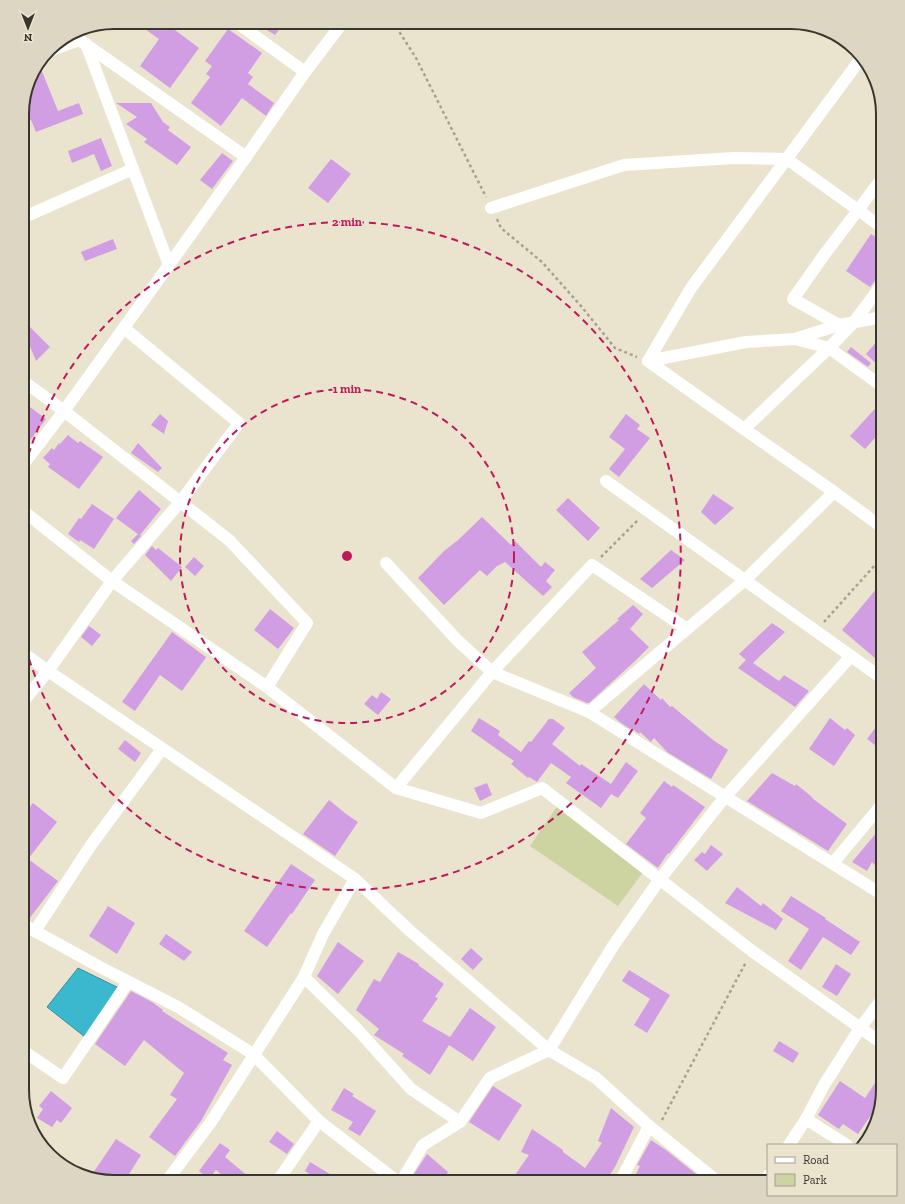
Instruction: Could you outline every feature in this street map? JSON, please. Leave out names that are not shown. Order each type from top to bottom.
[{"type":"street","points":[[246,29],[305,72]]},
{"type":"street","points":[[29,457],[124,328],[305,72],[338,29]]},
{"type":"street","points":[[79,39],[246,157]]},
{"type":"street","points":[[65,44],[79,39]]},
{"type":"street","points":[[79,39],[133,168],[169,265]]},
{"type":"street","points":[[648,361],[691,288],[858,62]]},
{"type":"street","points":[[491,208],[624,165],[734,158],[786,159],[876,223]]},
{"type":"street","points":[[29,215],[133,168]]},
{"type":"street","points":[[839,325],[793,299],[876,186]]},
{"type":"street","points":[[744,430],[854,322],[876,292]]},
{"type":"street","points":[[648,361],[746,342],[796,339],[839,325],[876,318]]},
{"type":"street","points":[[29,694],[48,671],[112,581],[181,500],[239,423],[124,328]]},
{"type":"street","points":[[796,339],[829,348],[876,382]]},
{"type":"street","points":[[648,361],[876,523]]},
{"type":"street","points":[[29,385],[181,500],[229,540],[307,624],[267,687]]},
{"type":"street","points":[[606,481],[876,674]]},
{"type":"street","points":[[589,712],[745,580],[834,492]]},
{"type":"street","points":[[29,516],[112,581],[267,687],[396,788],[480,813],[542,788],[752,951],[876,1039]]},
{"type":"street","points":[[386,563],[458,642],[492,672],[589,712],[876,891]]},
{"type":"street","points":[[396,788],[492,672],[592,565],[687,630]]},
{"type":"street","points":[[405,1175],[423,1145],[460,1122],[490,1078],[549,1050],[613,946],[660,879],[725,797],[851,656]]},
{"type":"street","points":[[29,657],[355,879],[409,930],[549,1050],[596,1078],[652,1129],[709,1175]]},
{"type":"street","points":[[35,931],[91,844],[162,749]]},
{"type":"street","points":[[833,863],[876,811]]},
{"type":"street","points":[[171,1175],[211,1122],[304,976],[323,934],[355,879]]},
{"type":"street","points":[[29,928],[128,982],[178,1007],[254,1054],[319,1121],[389,1175]]},
{"type":"street","points":[[304,976],[358,1030],[412,1089],[460,1122]]},
{"type":"street","points":[[29,1055],[64,1078],[128,982]]},
{"type":"street","points":[[790,1144],[806,1119],[824,1085],[860,1028],[876,1007]]},
{"type":"street","points":[[806,1119],[845,1144]]},
{"type":"street","points":[[282,1175],[319,1121]]},
{"type":"street","points":[[624,1175],[652,1129]]},
{"type":"path","points":[[592,565],[648,510]]},
{"type":"path","points":[[816,631],[876,564]]},
{"type":"path","points":[[652,1129],[752,951]]},
{"type":"green space","points":[[558,805],[647,867],[618,906],[530,846]]},
{"type":"water","points":[[78,968],[119,988],[85,1037],[47,1007]]},
{"type":"building","points":[[145,29],[176,29],[199,48],[170,88],[140,66],[159,39]]},
{"type":"building","points":[[228,29],[262,53],[248,73],[253,77],[248,84],[274,103],[266,116],[242,98],[221,126],[191,103],[210,77],[206,74],[212,66],[205,61]]},
{"type":"building","points":[[265,29],[280,29],[275,35]]},
{"type":"building","points":[[41,70],[58,111],[79,103],[83,114],[36,132],[31,120],[29,121],[29,108],[33,86]]},
{"type":"building","points":[[116,103],[151,103],[163,122],[170,127],[168,130],[191,147],[177,165],[144,142],[147,139],[126,124],[137,117]]},
{"type":"building","points":[[101,138],[112,166],[101,171],[94,154],[72,163],[68,151]]},
{"type":"building","points":[[222,153],[233,161],[212,189],[200,180]]},
{"type":"building","points":[[331,159],[351,174],[328,203],[308,188]]},
{"type":"building","points":[[871,234],[876,237],[876,279],[870,287],[846,271]]},
{"type":"building","points":[[113,239],[117,249],[85,261],[81,252]]},
{"type":"building","points":[[29,326],[50,347],[36,361],[29,344]]},
{"type":"building","points":[[876,342],[876,363],[866,354]]},
{"type":"building","points":[[851,347],[871,363],[868,367],[847,352]]},
{"type":"building","points":[[29,406],[46,419],[29,442]]},
{"type":"building","points":[[876,408],[876,437],[865,449],[850,436]]},
{"type":"building","points":[[160,414],[168,421],[164,434],[151,425]]},
{"type":"building","points":[[626,414],[640,425],[637,429],[650,438],[619,477],[609,469],[625,449],[609,437]]},
{"type":"building","points":[[68,435],[78,443],[80,441],[103,457],[79,489],[48,467],[50,464],[43,458],[52,448],[54,450]]},
{"type":"building","points":[[138,443],[162,468],[158,472],[131,453]]},
{"type":"building","points":[[139,490],[161,509],[134,544],[131,541],[138,534],[116,518]]},
{"type":"building","points":[[713,494],[734,508],[715,525],[701,512]]},
{"type":"building","points":[[568,498],[600,528],[588,541],[556,510]]},
{"type":"building","points":[[92,504],[114,519],[94,549],[80,540],[79,542],[68,534],[79,518],[81,519]]},
{"type":"building","points":[[482,517],[511,545],[515,541],[541,567],[545,562],[555,570],[546,581],[552,587],[543,596],[505,562],[497,566],[487,576],[480,570],[444,605],[418,578],[444,551]]},
{"type":"building","points":[[152,546],[156,550],[158,548],[182,567],[171,581],[145,555]]},
{"type":"building","points":[[671,550],[685,560],[652,588],[640,579]]},
{"type":"building","points":[[194,557],[204,566],[195,576],[185,567]]},
{"type":"building","points":[[876,589],[876,659],[842,630]]},
{"type":"building","points":[[633,605],[643,614],[630,629],[649,647],[589,703],[573,697],[569,693],[596,668],[582,652],[619,620],[617,619]]},
{"type":"building","points":[[270,609],[294,628],[278,649],[254,630]]},
{"type":"building","points":[[772,623],[785,632],[753,663],[779,681],[784,675],[809,691],[795,707],[738,668],[746,660],[739,654]]},
{"type":"building","points":[[89,626],[101,635],[92,646],[81,637]]},
{"type":"building","points":[[172,632],[206,657],[182,691],[160,675],[135,711],[122,702]]},
{"type":"building","points":[[644,684],[661,700],[662,698],[670,707],[672,706],[713,740],[728,750],[711,779],[667,752],[654,738],[651,742],[640,732],[639,734],[631,728],[630,729],[614,717]]},
{"type":"building","points":[[381,692],[391,699],[378,715],[364,704],[372,695],[377,699]]},
{"type":"building","points":[[479,718],[500,731],[498,735],[521,752],[549,719],[553,719],[565,728],[552,744],[580,766],[581,764],[611,784],[626,762],[638,771],[618,798],[611,794],[601,808],[566,783],[571,777],[551,763],[537,782],[529,777],[528,778],[511,764],[514,761],[471,731]]},
{"type":"building","points":[[830,718],[845,730],[847,728],[855,735],[834,766],[809,749]]},
{"type":"building","points":[[876,727],[876,746],[867,739]]},
{"type":"building","points":[[125,740],[141,753],[135,762],[118,749]]},
{"type":"building","points":[[772,773],[795,786],[796,784],[847,824],[828,851],[747,801]]},
{"type":"building","points":[[664,781],[672,787],[673,785],[705,807],[669,854],[668,853],[658,868],[626,844],[646,818],[640,813]]},
{"type":"building","points":[[487,783],[492,795],[480,801],[474,788]]},
{"type":"building","points":[[329,800],[358,822],[335,856],[303,834]]},
{"type":"building","points":[[33,803],[57,822],[29,858],[29,808]]},
{"type":"building","points":[[876,833],[875,865],[872,862],[867,871],[852,862]]},
{"type":"building","points":[[711,845],[723,854],[707,871],[694,860],[702,852],[705,854]]},
{"type":"building","points":[[29,860],[58,881],[29,919]]},
{"type":"building","points":[[291,864],[315,880],[267,947],[244,931]]},
{"type":"building","points":[[737,887],[761,906],[763,903],[783,919],[776,930],[725,903]]},
{"type":"building","points":[[791,896],[860,942],[851,955],[823,937],[801,970],[788,961],[809,929],[781,911]]},
{"type":"building","points":[[108,906],[135,923],[117,954],[89,936]]},
{"type":"building","points":[[166,934],[192,952],[184,961],[159,944]]},
{"type":"building","points":[[338,942],[364,961],[338,994],[317,976]]},
{"type":"building","points":[[471,948],[483,959],[473,970],[461,959]]},
{"type":"building","points":[[398,952],[419,964],[418,965],[444,984],[435,997],[438,998],[422,1021],[450,1037],[470,1008],[496,1027],[473,1061],[449,1045],[430,1075],[402,1056],[404,1054],[374,1035],[379,1029],[356,1010],[374,979],[380,982]]},
{"type":"building","points":[[836,964],[851,974],[837,996],[822,987]]},
{"type":"building","points":[[629,970],[670,995],[647,1033],[634,1025],[650,999],[622,981]]},
{"type":"building","points":[[131,991],[152,1002],[163,1010],[162,1011],[228,1053],[223,1060],[232,1065],[201,1121],[175,1156],[149,1137],[177,1099],[170,1095],[184,1073],[144,1040],[125,1066],[95,1044]]},
{"type":"building","points":[[779,1041],[799,1053],[793,1063],[773,1051]]},
{"type":"building","points":[[840,1081],[865,1098],[876,1082],[873,1112],[858,1134],[843,1124],[839,1129],[818,1115]]},
{"type":"building","points":[[493,1086],[522,1105],[499,1141],[469,1122]]},
{"type":"building","points":[[344,1088],[354,1094],[352,1096],[376,1111],[360,1136],[348,1129],[353,1122],[331,1110]]},
{"type":"building","points":[[51,1091],[72,1108],[61,1123],[57,1120],[52,1127],[37,1118],[43,1109],[39,1106]]},
{"type":"building","points":[[611,1108],[634,1127],[610,1175],[515,1175],[529,1155],[521,1152],[532,1129],[563,1150],[563,1152],[585,1168],[602,1143],[598,1141]]},
{"type":"building","points":[[277,1131],[294,1144],[287,1154],[269,1142]]},
{"type":"building","points":[[116,1139],[141,1155],[128,1175],[93,1172]]},
{"type":"building","points":[[651,1140],[697,1175],[637,1175],[636,1174],[640,1166],[637,1165]]},
{"type":"building","points":[[220,1143],[230,1150],[225,1157],[247,1175],[222,1175],[216,1170],[212,1175],[204,1175],[199,1171]]},
{"type":"building","points":[[427,1154],[448,1172],[446,1175],[413,1175]]},
{"type":"building","points":[[310,1162],[331,1175],[311,1175],[305,1171]]}]
